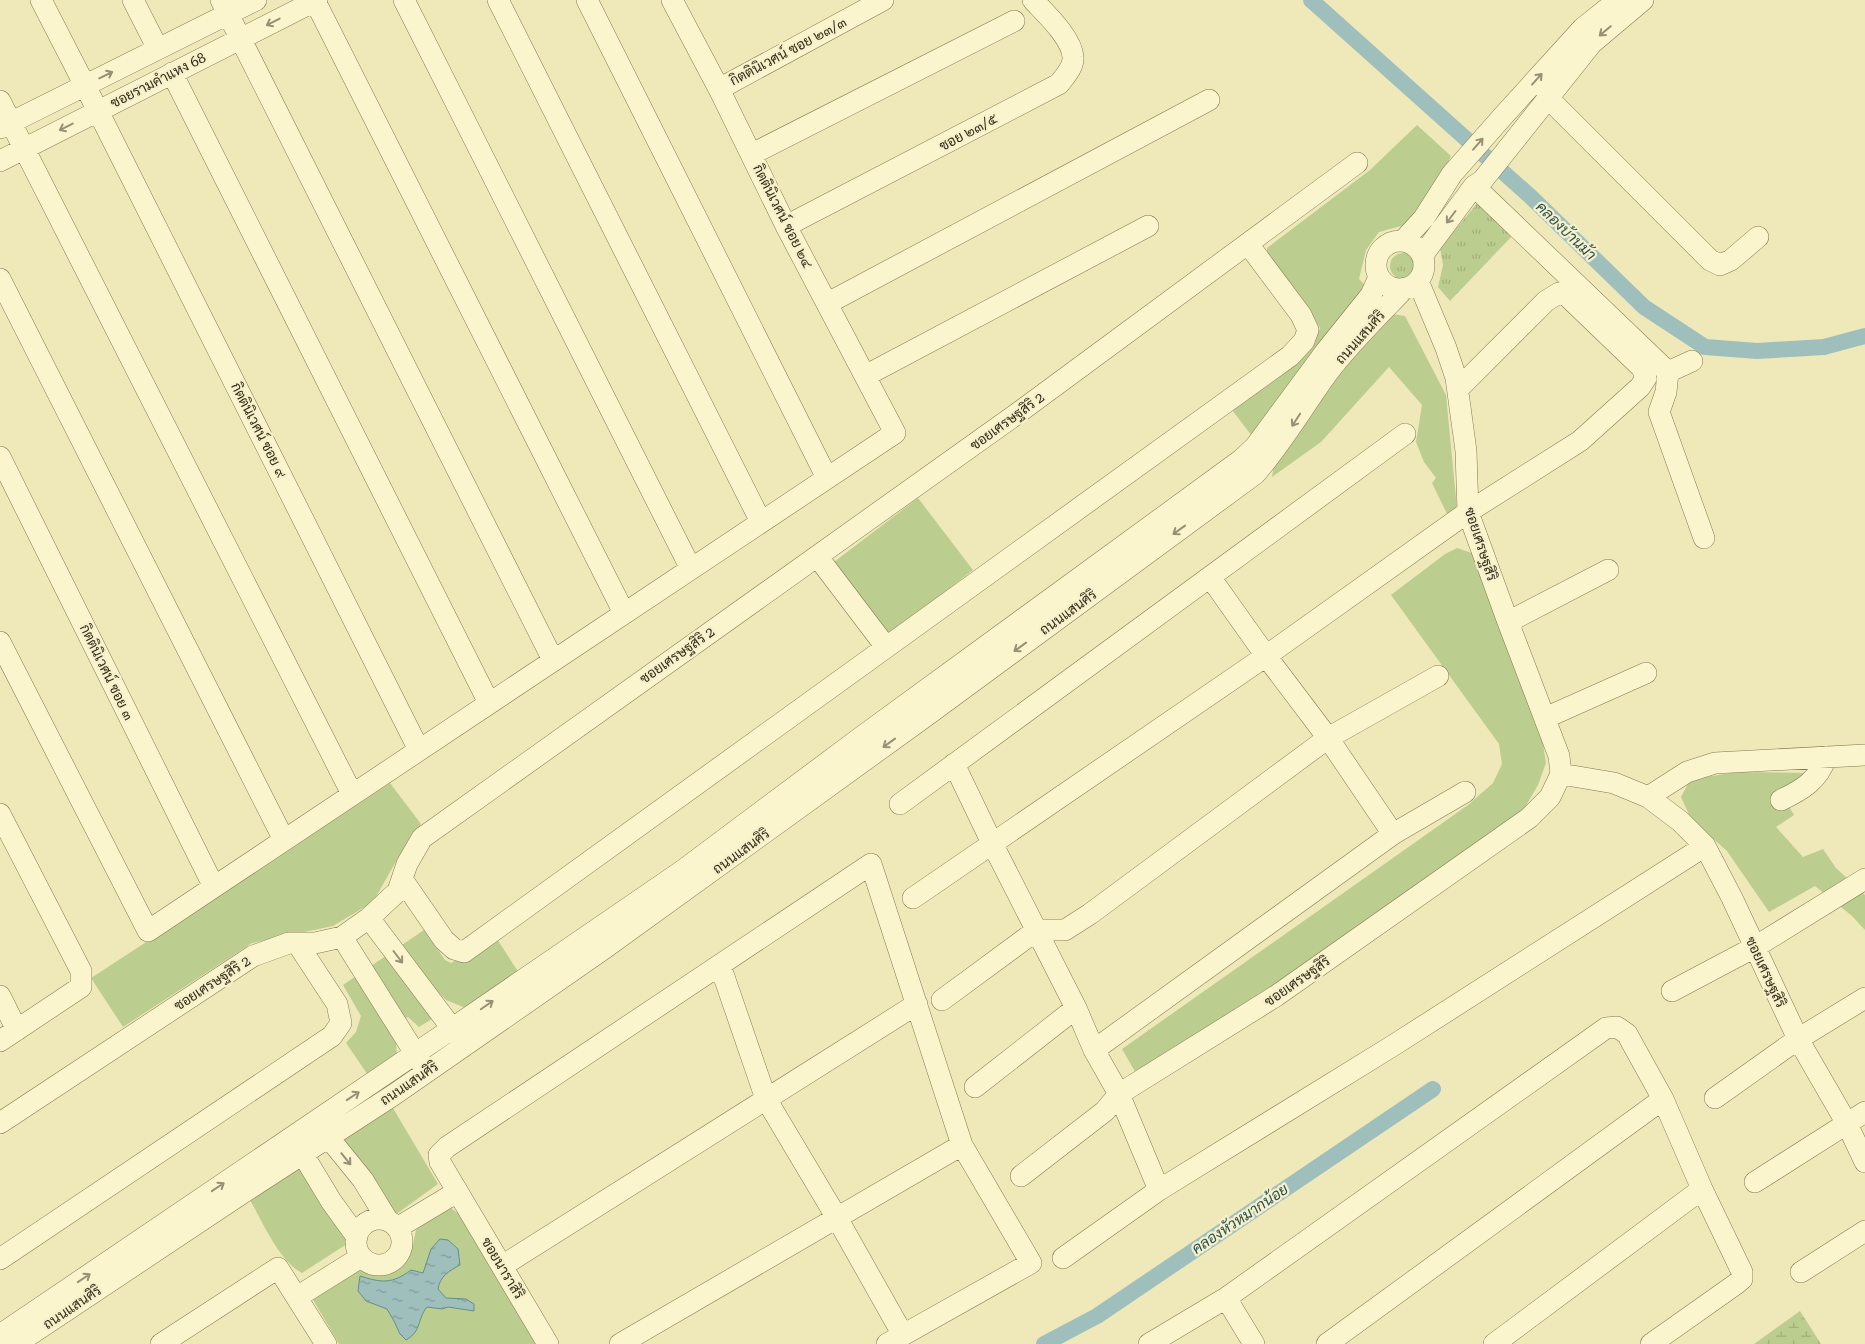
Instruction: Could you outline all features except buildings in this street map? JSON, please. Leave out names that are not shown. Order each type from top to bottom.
[{"type":"street","name":"กิตตินิเวศน์ ซอย ๙","points":[[41,0],[419,750]]},
{"type":"street","points":[[133,0],[158,49]]},
{"type":"street","name":"ซอยรามคำแหง 68","points":[[6,125],[158,49],[225,7],[256,0]]},
{"type":"street","name":"ซอยรามคำแหง 68","points":[[0,161],[316,0]]},
{"type":"street","points":[[316,0],[624,613]]},
{"type":"street","points":[[404,0],[691,568]]},
{"type":"street","points":[[498,0],[761,522]]},
{"type":"street","points":[[0,642],[148,931],[827,478],[587,0]]},
{"type":"street","name":"กิตตินิเวศน์ ซอย ๒๓/๓","points":[[719,89],[883,0]]},
{"type":"street","name":"ซอย ๒๓/๕","points":[[786,226],[1059,84],[1069,71],[1073,57],[1067,41],[1033,0]]},
{"type":"street","points":[[1404,241],[1424,218],[1452,174],[1504,115],[1583,28],[1618,0]]},
{"type":"street","points":[[1422,256],[1478,183],[1529,123],[1592,43],[1643,0]]},
{"type":"street","name":"กิตตินิเวศน์ ซอย ๒๔","points":[[679,2],[786,226],[895,433],[827,478]]},
{"type":"street","points":[[225,7],[553,660]]},
{"type":"street","points":[[752,154],[1014,21]]},
{"type":"street","points":[[172,73],[489,704]]},
{"type":"street","points":[[1548,97],[1710,260],[1720,265],[1731,260],[1758,237]]},
{"type":"street","points":[[828,303],[1210,100]]},
{"type":"street","points":[[0,101],[6,125],[25,148],[352,794]]},
{"type":"street","name":"ซอยเศรษฐสิริ 2","points":[[0,1124],[253,956],[289,943],[315,943],[342,937],[369,918],[398,891],[407,864],[422,838],[1018,413],[1357,163]]},
{"type":"street","points":[[1478,183],[1668,372]]},
{"type":"street","points":[[865,376],[1148,226]]},
{"type":"street","points":[[1404,241],[1418,249],[1424,264],[1423,272],[1411,284],[1398,289],[1390,287],[1378,276],[1376,269],[1378,254],[1389,244],[1404,241]]},
{"type":"street","points":[[402,879],[444,940],[454,949],[464,952],[1290,356],[1304,341],[1308,330],[1301,315],[1248,244]]},
{"type":"street","name":"ถนนแสนศิริ","points":[[0,1335],[59,1305],[322,1129],[427,1072],[459,1037],[724,851],[1203,500],[1255,474],[1275,451],[1326,351],[1370,295],[1378,276]]},
{"type":"street","points":[[0,279],[284,840]]},
{"type":"street","name":"ถนนแสนศิริ","points":[[1304,394],[1411,284]]},
{"type":"street","name":"ซอยเศรษฐสิริ","points":[[1021,1176],[1105,1111],[1119,1094],[1276,996],[1528,818],[1550,797],[1561,774],[1559,756],[1468,512],[1466,451],[1458,389],[1446,348],[1411,284]]},
{"type":"street","points":[[913,898],[993,845],[1266,656],[1468,512],[1580,441],[1640,387],[1646,378],[1642,368],[1566,295],[1559,294],[1546,301],[1458,389]]},
{"type":"street","points":[[1668,372],[1692,361]]},
{"type":"street","points":[[1668,372],[1666,392],[1659,412],[1704,538]]},
{"type":"street","points":[[900,804],[1405,434]]},
{"type":"street","name":"กิตตินิเวศน์ ซอย ๓","points":[[0,457],[214,887]]},
{"type":"street","points":[[817,556],[886,647]]},
{"type":"street","points":[[1508,622],[1608,570]]},
{"type":"street","points":[[1210,576],[1266,656],[1328,738],[1393,834]]},
{"type":"street","points":[[1545,718],[1646,673]]},
{"type":"street","points":[[942,1000],[1037,930],[1065,930],[1090,914],[1328,738],[1438,676]]},
{"type":"street","points":[[1648,797],[1687,772],[1715,763],[1865,755]]},
{"type":"street","points":[[1782,800],[1802,790],[1818,776],[1823,768],[1826,757]]},
{"type":"street","points":[[954,764],[1076,1008],[1094,1050],[1119,1094],[1159,1190]]},
{"type":"street","name":"ซอยเศรษฐสิริ","points":[[1561,774],[1614,783],[1648,797],[1680,821],[1704,846],[1755,946],[1798,1039],[1846,1122],[1865,1162]]},
{"type":"street","points":[[1094,1050],[1393,834],[1465,792]]},
{"type":"street","points":[[0,814],[80,971],[82,987],[9,1035],[0,996]]},
{"type":"street","points":[[1063,1258],[1159,1190],[1394,1045],[1704,846]]},
{"type":"street","points":[[871,864],[962,1145],[1031,1264],[895,1340],[836,1218],[766,1099],[720,965],[871,864]]},
{"type":"street","points":[[1672,991],[1755,946],[1865,879]]},
{"type":"street","points":[[369,918],[459,1037]]},
{"type":"street","points":[[342,937],[427,1072]]},
{"type":"street","points":[[0,1259],[332,1036],[341,1023],[337,1004],[297,943]]},
{"type":"street","name":"ซอยนาราสิริ","points":[[548,1344],[457,1192],[440,1162],[439,1155],[447,1147],[720,965]]},
{"type":"street","points":[[1715,1098],[1798,1039],[1865,998]]},
{"type":"street","points":[[502,1266],[917,1004]]},
{"type":"street","points":[[975,1087],[1076,1008]]},
{"type":"street","points":[[1149,1344],[1226,1298],[1606,1028],[1616,1027],[1627,1034],[1663,1100],[1702,1189],[1742,1272],[1742,1279],[1736,1284],[1652,1344]]},
{"type":"street","name":"ถนนแสนศิริ","points":[[322,1129],[416,1054],[459,1037]]},
{"type":"street","points":[[1327,1344],[1663,1100]]},
{"type":"street","points":[[1755,1182],[1846,1122],[1865,1112]]},
{"type":"street","points":[[297,1145],[368,1262],[375,1265],[383,1265],[396,1257],[402,1244],[401,1237],[363,1180],[322,1129]]},
{"type":"street","points":[[620,1344],[962,1145]]},
{"type":"street","points":[[1494,1344],[1702,1189]]},
{"type":"street","points":[[392,1224],[457,1192]]},
{"type":"street","points":[[297,1297],[359,1247],[361,1228],[367,1223],[381,1219],[392,1224]]},
{"type":"street","points":[[1800,1272],[1865,1231]]},
{"type":"street","points":[[161,1344],[278,1268],[326,1344]]},
{"type":"street","points":[[1226,1298],[1254,1344]]},
{"type":"street","name":"ถนนแสนศิริ","points":[[16,1344],[59,1305]]},
{"type":"green space","points":[[1417,125],[1451,156],[1438,184],[1405,225],[1379,232],[1366,250],[1359,279],[1366,286],[1252,436],[1232,410],[1315,340],[1320,328],[1301,297],[1267,254],[1267,248],[1370,170]]},
{"type":"green space","points":[[1479,201],[1514,234],[1450,301],[1438,287],[1443,265],[1440,248]]},
{"type":"green space","points":[[1403,253],[1412,257],[1416,266],[1412,275],[1403,279],[1394,275],[1390,266],[1394,257]]},
{"type":"green space","points":[[1392,314],[1405,316],[1446,395],[1457,509],[1448,516],[1432,483],[1436,478],[1424,462],[1416,442],[1422,405],[1389,367],[1321,442],[1272,477],[1274,464],[1377,324]]},
{"type":"green space","points":[[918,498],[973,570],[889,635],[834,562]]},
{"type":"green space","points":[[1457,548],[1472,553],[1541,731],[1546,763],[1538,785],[1521,814],[1141,1082],[1122,1049],[1468,805],[1493,783],[1502,764],[1499,744],[1391,595],[1445,554]]},
{"type":"green space","points":[[1738,772],[1814,773],[1781,793],[1794,815],[1776,827],[1803,857],[1823,849],[1836,868],[1865,895],[1865,930],[1852,916],[1815,886],[1769,912],[1727,851],[1691,819],[1681,797],[1689,782],[1705,777]]},
{"type":"green space","points":[[390,783],[421,824],[398,858],[373,902],[333,926],[252,943],[123,1027],[91,978]]},
{"type":"green space","points":[[424,930],[445,960],[451,963],[497,939],[519,973],[468,1009],[446,1000],[439,993],[421,1003],[432,1019],[419,1027],[408,1017],[391,1026],[396,1042],[397,1056],[368,1075],[346,1043],[356,1032],[361,1016],[343,985]]},
{"type":"green space","points":[[390,1103],[438,1184],[395,1215],[340,1138]]},
{"type":"green space","points":[[300,1165],[350,1242],[302,1273],[286,1260],[279,1251],[250,1200]]},
{"type":"green space","points":[[451,1208],[459,1214],[539,1344],[339,1344],[312,1298],[352,1270],[390,1273],[405,1262],[413,1244],[416,1230],[443,1211]]},
{"type":"green space","points":[[1800,1311],[1821,1344],[1754,1344]]},
{"type":"water","points":[[440,1239],[448,1240],[458,1249],[460,1265],[443,1277],[438,1289],[446,1298],[466,1299],[474,1304],[474,1311],[448,1307],[442,1309],[427,1307],[415,1333],[406,1340],[400,1334],[387,1309],[366,1301],[358,1291],[360,1276],[387,1281],[398,1278],[411,1270],[423,1273],[431,1249]]},
{"type":"waterway","name":"คลองบ้านม้า","points":[[1311,0],[1532,198],[1644,307],[1705,347],[1757,351],[1824,347],[1865,336]]},
{"type":"waterway","name":"คลองหัวหมากน้อย","points":[[1044,1344],[1097,1316],[1433,1089]]}]
